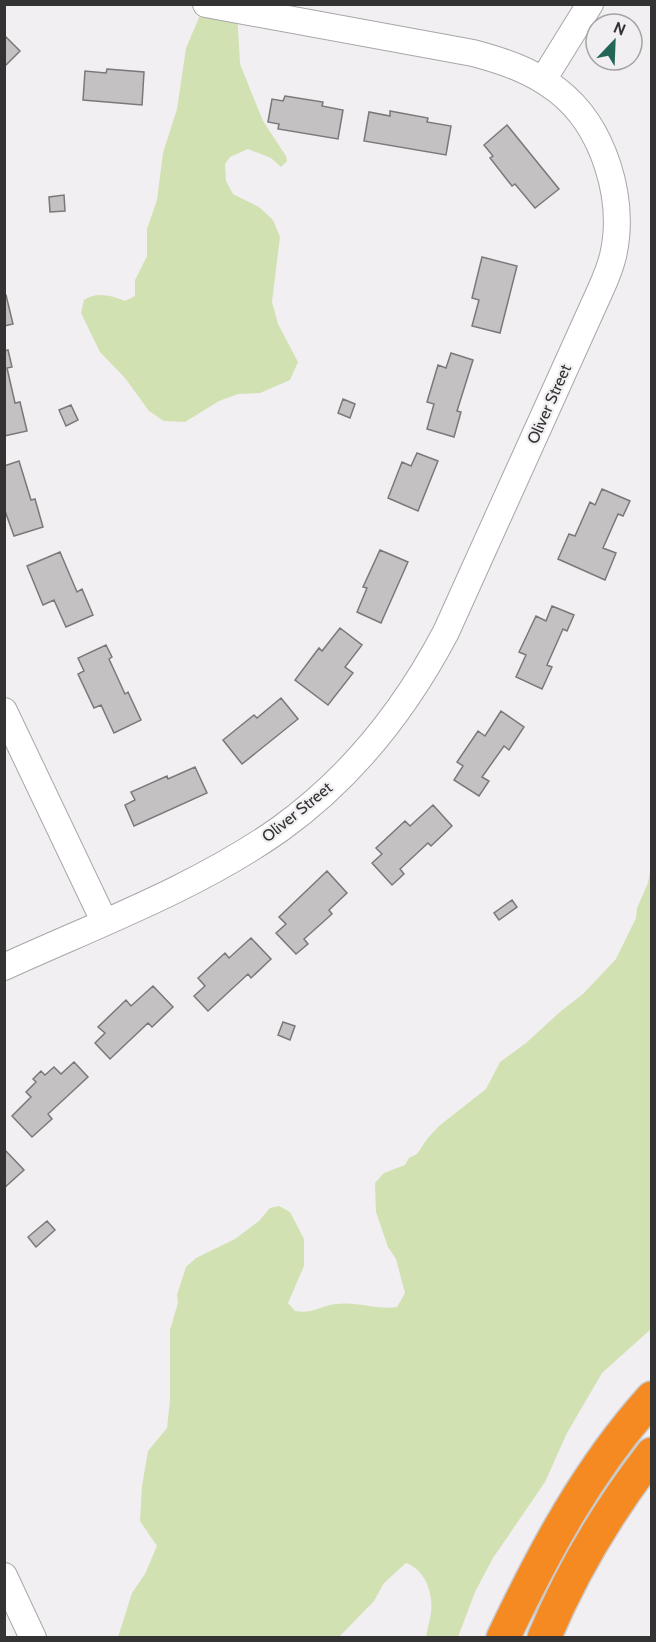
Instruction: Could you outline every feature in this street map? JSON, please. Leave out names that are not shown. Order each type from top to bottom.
[{"type":"highway","points":[[503,1638],[533,1576],[580,1492],[610,1449],[651,1398]]},
{"type":"highway","points":[[544,1638],[572,1576],[596,1533],[651,1454]]},
{"type":"street","name":"Oliver Street","points":[[4,967],[216,869],[266,838],[304,810],[340,777],[378,734],[418,682],[441,640],[600,291],[613,255],[616,216],[614,195],[603,153],[584,118],[565,97],[543,80],[508,63],[473,53],[206,4]]},
{"type":"street","points":[[543,80],[590,4]]},
{"type":"street","points":[[4,711],[105,921]]},
{"type":"street","points":[[4,1576],[33,1638]]},
{"type":"green space","points":[[204,6],[237,12],[240,64],[263,121],[286,156],[287,161],[281,167],[271,158],[248,149],[230,157],[225,164],[226,181],[233,194],[259,207],[273,220],[280,237],[272,302],[278,324],[298,362],[290,380],[260,393],[238,394],[219,401],[185,422],[164,421],[149,411],[125,378],[100,352],[81,313],[84,300],[89,297],[109,296],[125,301],[135,296],[135,280],[147,256],[147,229],[157,200],[163,153],[177,109],[186,48]]},
{"type":"green space","points":[[651,865],[651,1329],[602,1373],[567,1433],[545,1482],[493,1558],[475,1592],[458,1637],[426,1637],[431,1609],[429,1589],[420,1573],[406,1563],[384,1583],[374,1601],[339,1637],[118,1637],[132,1593],[145,1574],[157,1546],[140,1521],[142,1486],[148,1451],[167,1428],[170,1401],[170,1330],[178,1303],[177,1295],[186,1267],[196,1258],[235,1239],[259,1221],[270,1208],[279,1206],[290,1212],[304,1239],[304,1266],[288,1303],[295,1311],[312,1311],[344,1303],[397,1307],[405,1293],[396,1259],[388,1247],[376,1212],[375,1183],[384,1173],[405,1165],[409,1158],[417,1154],[439,1126],[486,1089],[500,1062],[583,994],[616,959],[636,918],[637,908],[648,883]]},
{"type":"building","points":[[4,35],[20,51],[4,67]]},
{"type":"building","points":[[107,69],[144,72],[142,105],[83,100],[85,71],[106,73]]},
{"type":"building","points":[[285,96],[323,102],[322,106],[343,110],[338,139],[278,129],[279,124],[268,122],[272,99],[283,101]]},
{"type":"building","points":[[390,111],[428,118],[427,122],[451,126],[446,155],[364,141],[369,112],[390,116]]},
{"type":"building","points":[[507,125],[559,189],[535,208],[515,184],[512,186],[490,158],[493,156],[484,145]]},
{"type":"building","points":[[64,195],[65,211],[50,212],[49,197]]},
{"type":"building","points":[[482,257],[517,266],[500,333],[472,326],[479,300],[472,298]]},
{"type":"building","points":[[4,295],[6,295],[13,324],[4,326]]},
{"type":"building","points":[[8,350],[12,367],[7,368],[15,403],[20,402],[27,431],[4,436],[4,351]]},
{"type":"building","points":[[451,353],[473,360],[457,411],[461,412],[454,437],[427,429],[434,404],[427,402],[438,365],[446,368]]},
{"type":"building","points":[[343,399],[355,404],[350,418],[338,413]]},
{"type":"building","points":[[71,405],[78,420],[66,426],[59,410]]},
{"type":"building","points":[[417,453],[438,461],[418,511],[388,498],[402,462],[411,466]]},
{"type":"building","points":[[19,461],[31,500],[35,499],[43,527],[14,536],[4,508],[4,466]]},
{"type":"building","points":[[602,489],[630,501],[623,516],[618,514],[603,548],[616,553],[605,580],[558,559],[569,534],[575,536],[590,502],[595,505]]},
{"type":"building","points":[[380,550],[408,562],[381,623],[357,612],[367,588],[363,587]]},
{"type":"building","points":[[60,552],[77,592],[82,589],[93,615],[66,627],[54,600],[43,605],[27,566]]},
{"type":"building","points":[[552,606],[574,615],[567,631],[563,629],[547,665],[552,667],[542,689],[516,677],[526,655],[519,652],[536,616],[546,621]]},
{"type":"building","points":[[340,628],[362,645],[345,667],[353,673],[328,705],[295,680],[319,648],[322,651]]},
{"type":"building","points":[[106,645],[112,657],[109,659],[125,694],[128,692],[141,720],[114,733],[101,705],[94,708],[78,674],[84,671],[78,658]]},
{"type":"building","points":[[281,698],[298,719],[242,764],[223,740],[254,715],[257,718]]},
{"type":"building","points":[[501,711],[524,727],[509,750],[504,746],[482,777],[489,781],[479,796],[454,780],[463,766],[457,762],[478,731],[485,736]]},
{"type":"building","points":[[195,767],[207,793],[134,826],[125,805],[135,800],[131,792],[167,776],[168,779]]},
{"type":"building","points":[[433,805],[452,826],[431,846],[428,843],[400,869],[404,874],[392,885],[372,863],[382,854],[376,848],[405,821],[410,826]]},
{"type":"building","points":[[327,871],[347,893],[329,910],[332,914],[304,939],[308,944],[296,954],[276,933],[286,924],[279,917]]},
{"type":"building","points":[[512,900],[517,907],[499,920],[494,913]]},
{"type":"building","points":[[251,938],[271,959],[251,978],[248,974],[208,1011],[194,996],[205,986],[198,978],[225,953],[229,958]]},
{"type":"building","points":[[153,986],[173,1007],[152,1027],[148,1023],[110,1059],[95,1043],[105,1033],[98,1027],[126,1000],[131,1006]]},
{"type":"building","points":[[283,1022],[295,1026],[290,1040],[278,1035]]},
{"type":"building","points":[[74,1062],[88,1077],[48,1114],[52,1119],[32,1137],[12,1116],[31,1097],[26,1092],[36,1082],[33,1079],[41,1071],[45,1075],[54,1067],[61,1074]]},
{"type":"building","points":[[4,1149],[24,1170],[4,1188]]},
{"type":"building","points":[[47,1221],[55,1230],[36,1247],[28,1237]]}]
